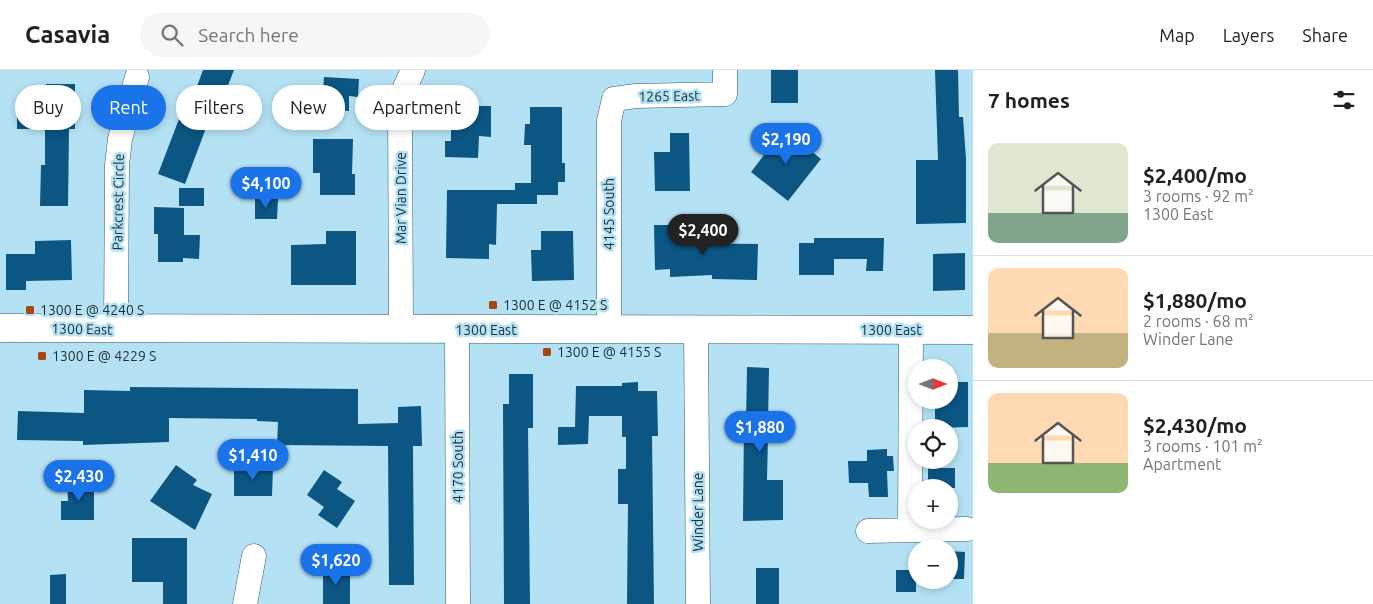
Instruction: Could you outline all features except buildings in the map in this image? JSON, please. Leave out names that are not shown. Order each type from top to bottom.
[{"type":"main road","name":"1300 East","points":[[0,328],[973,330]]},
{"type":"street","name":"Mar Vian Drive","points":[[401,329],[400,108],[403,92],[413,70]]},
{"type":"street","name":"1265 East","points":[[614,99],[636,96],[725,94],[725,70]]},
{"type":"street","name":"Parkcrest Circle","points":[[116,329],[117,166],[120,139],[137,78]]},
{"type":"street","name":"4145 South","points":[[609,330],[609,121],[614,99]]},
{"type":"street","name":"4170 South","points":[[457,330],[458,604]]},
{"type":"street","name":"Winder Lane","points":[[696,330],[698,604]]},
{"type":"street","points":[[910,530],[911,330]]},
{"type":"street","points":[[868,531],[967,529]]},
{"type":"street","points":[[245,604],[254,556]]},
{"type":"place","name":"1300 E @ 4152 S","points":[[493,305]]},
{"type":"place","name":"1300 E @ 4240 S","points":[[30,310]]},
{"type":"place","name":"1300 E @ 4155 S","points":[[547,352]]},
{"type":"place","name":"1300 E @ 4229 S","points":[[42,356]]}]
